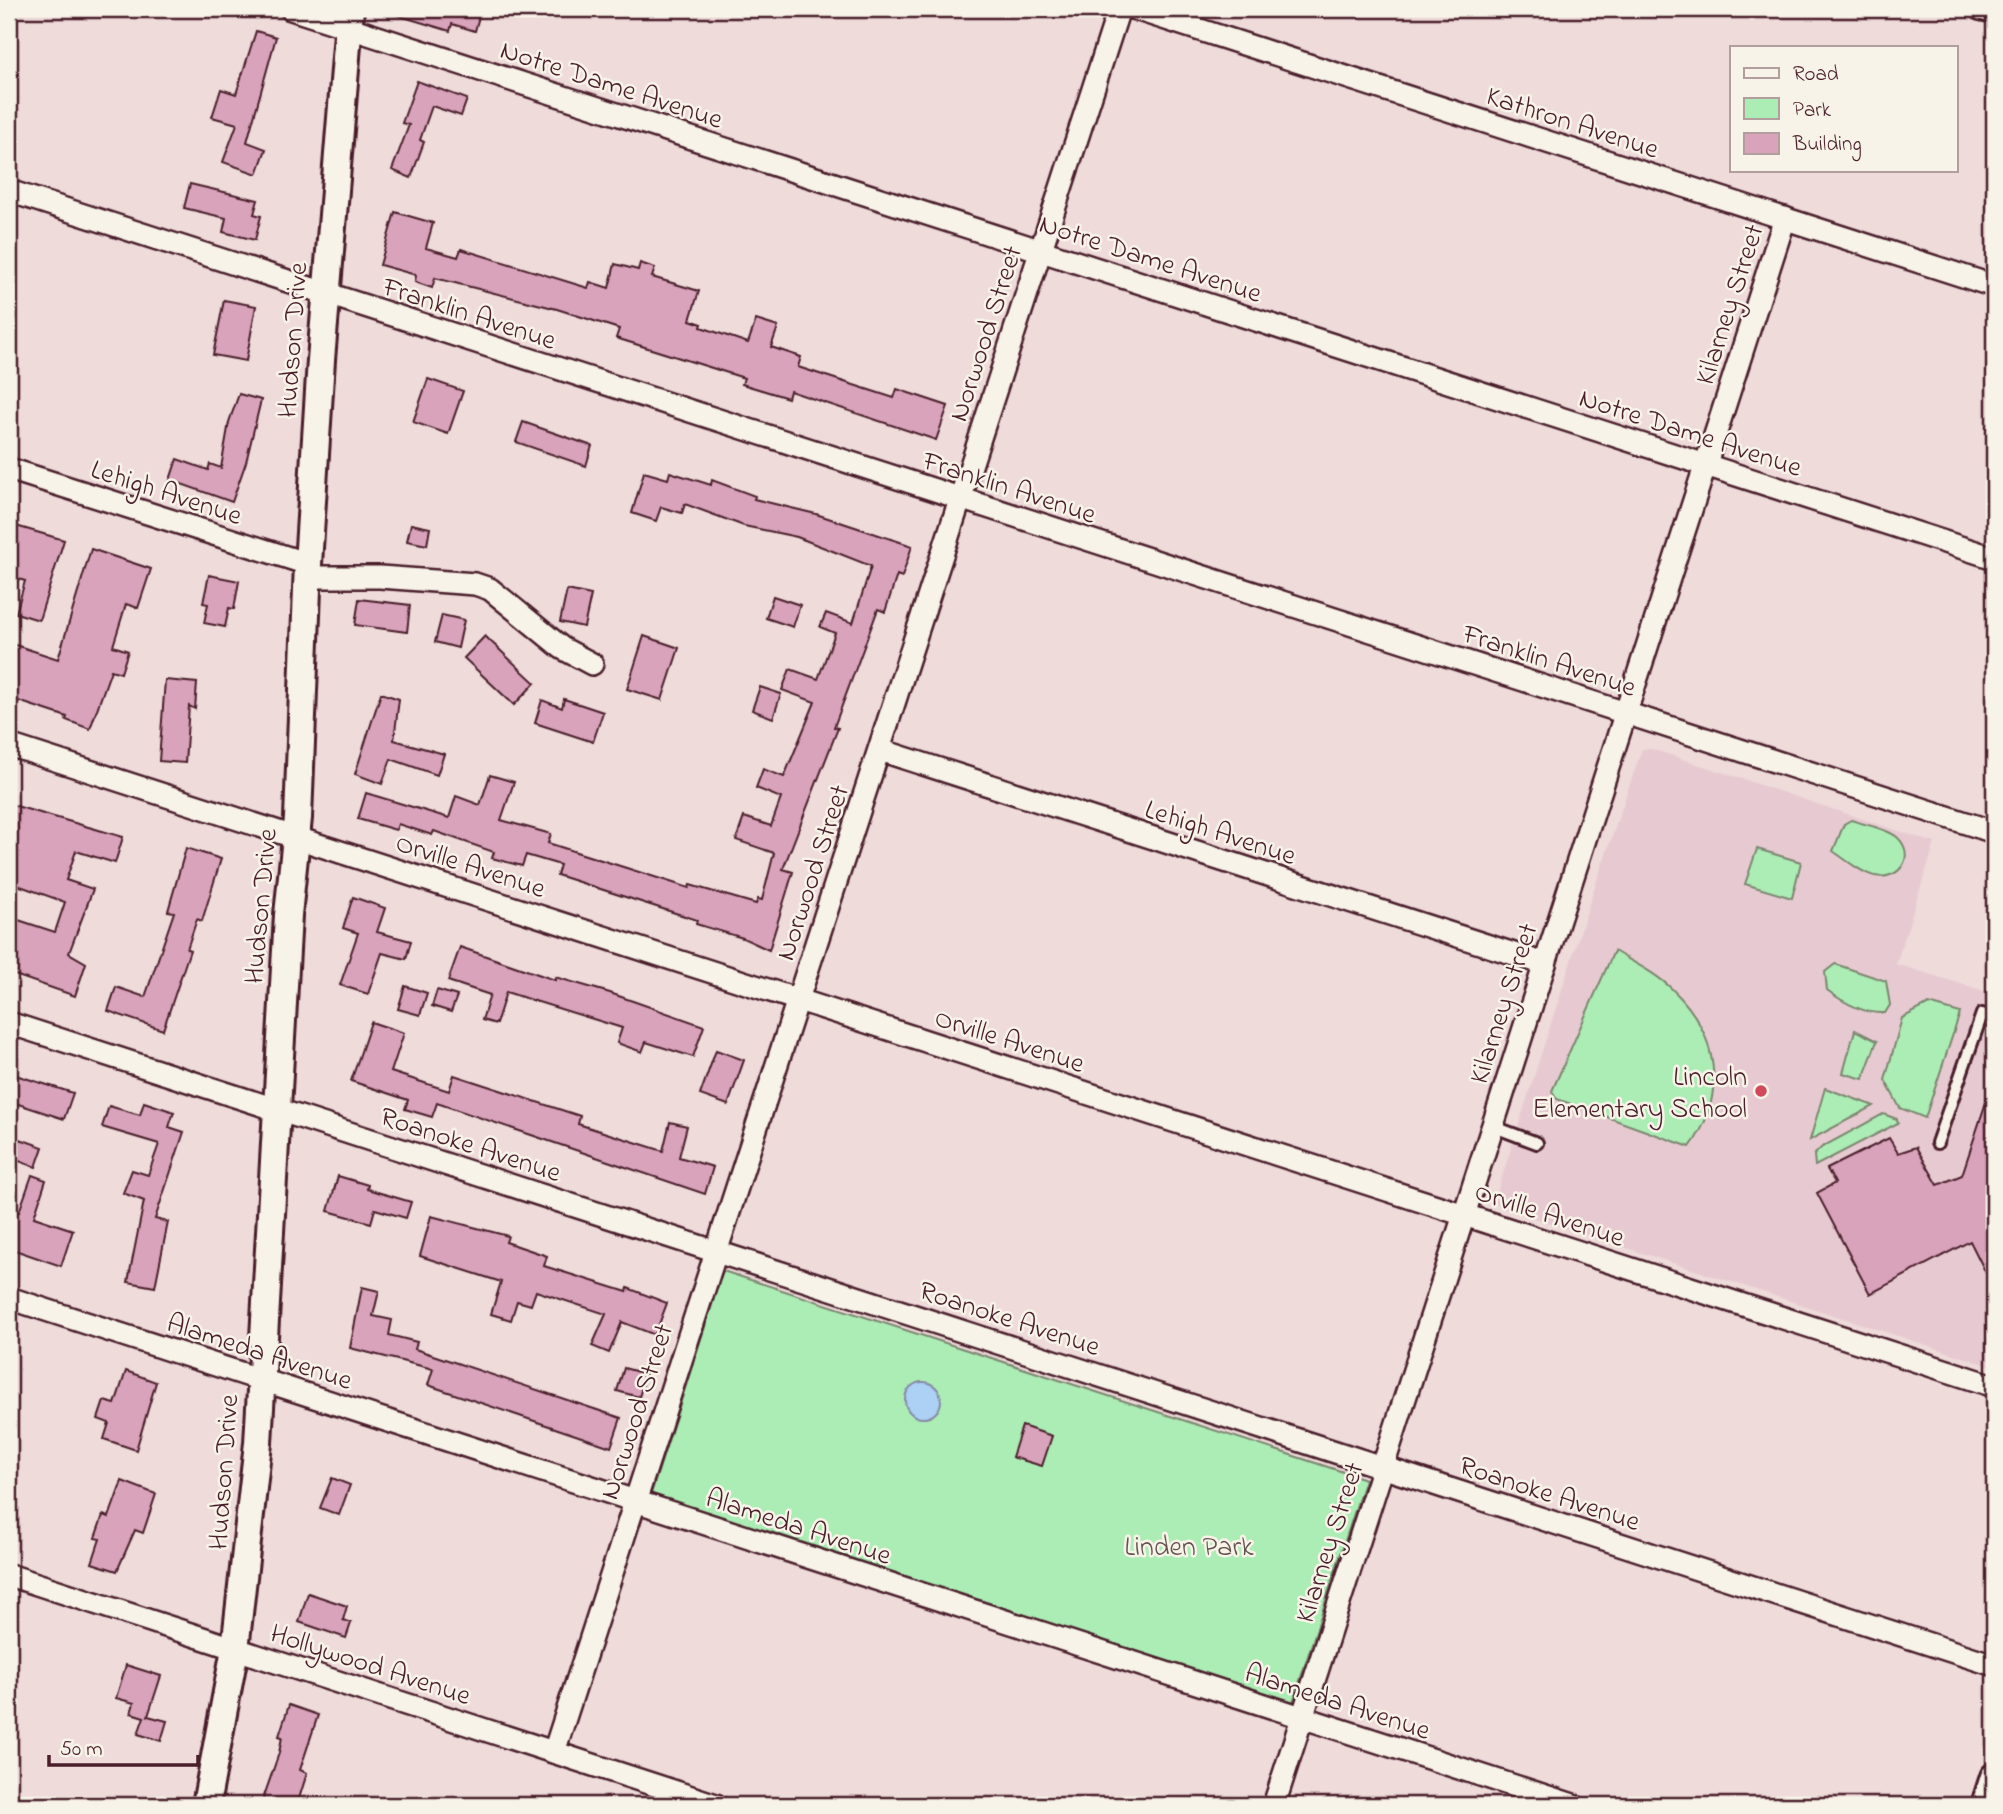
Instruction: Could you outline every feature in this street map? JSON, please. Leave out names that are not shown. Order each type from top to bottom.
[{"type":"street","name":"Notre Dame Avenue","points":[[291,9],[349,18],[1040,250],[1994,558]]},
{"type":"street","name":"Norwood Street","points":[[554,1752],[718,1253],[1119,9]]},
{"type":"street","name":"Kathron Avenue","points":[[1135,9],[1994,286]]},
{"type":"street","points":[[1980,9],[1994,12]]},
{"type":"street","name":"Hudson Drive","points":[[206,1805],[235,1648],[258,1443],[295,840],[307,570],[349,18]]},
{"type":"street","name":"Franklin Avenue","points":[[9,191],[326,296],[1994,832]]},
{"type":"street","name":"Kilarney Street","points":[[1273,1805],[1785,218]]},
{"type":"street","name":"Lehigh Avenue","points":[[9,469],[307,570],[483,587],[497,594],[562,648],[592,664]]},
{"type":"street","name":"Orville Avenue","points":[[9,745],[295,840],[798,999],[1994,1386]]},
{"type":"street","name":"Lehigh Avenue","points":[[880,750],[1545,964]]},
{"type":"street","name":"Roanoke Avenue","points":[[9,1023],[1994,1665]]},
{"type":"street","name":"Alameda Avenue","points":[[9,1298],[1573,1805]]},
{"type":"street","name":"Hollywood Avenue","points":[[9,1576],[716,1805]]},
{"type":"street","points":[[1985,1805],[1994,1777]]},
{"type":"lane","points":[[1937,1143],[1982,1014],[1994,1017]]},
{"type":"lane","points":[[1492,1126],[1537,1143]]},
{"type":"shaded area","name":"Lincoln Elementary School","points":[[1642,749],[1652,749],[1935,843],[1896,964],[1994,994],[1994,1367],[1503,1208],[1494,1202],[1592,895]]},
{"type":"green space","points":[[1851,820],[1897,837],[1906,851],[1903,865],[1898,871],[1892,875],[1875,876],[1859,869],[1833,851],[1844,824]]},
{"type":"green space","points":[[1757,849],[1801,862],[1792,898],[1745,884]]},
{"type":"green space","points":[[1614,951],[1652,973],[1673,990],[1688,1007],[1708,1045],[1713,1066],[1710,1107],[1690,1147],[1557,1099],[1552,1091]]},
{"type":"green space","points":[[1835,964],[1886,981],[1890,1005],[1885,1013],[1854,1007],[1827,990],[1825,972]]},
{"type":"green space","points":[[1929,1004],[1960,1013],[1925,1118],[1900,1108],[1885,1080],[1902,1018]]},
{"type":"green space","points":[[1855,1030],[1877,1041],[1863,1079],[1843,1073]]},
{"type":"green space","points":[[1825,1088],[1874,1106],[1810,1140]]},
{"type":"green space","points":[[1883,1114],[1897,1119],[1898,1123],[1815,1166],[1814,1155],[1822,1147]]},
{"type":"green space","name":"Linden Park","points":[[723,1271],[1365,1479],[1293,1702],[651,1494]]},
{"type":"water","points":[[923,1382],[936,1387],[941,1400],[936,1413],[923,1418],[910,1413],[905,1400],[910,1387]]},
{"type":"building","points":[[390,9],[481,9],[475,31],[452,24],[450,31],[390,13]]},
{"type":"building","points":[[256,31],[276,37],[247,142],[266,149],[257,174],[223,162],[237,124],[212,117],[221,89],[236,94]]},
{"type":"building","points":[[417,81],[467,99],[461,116],[432,106],[420,140],[424,142],[411,178],[392,170],[409,125],[402,123]]},
{"type":"building","points":[[190,184],[258,200],[254,214],[261,216],[255,240],[223,232],[226,218],[184,208]]},
{"type":"building","points":[[395,212],[433,223],[426,248],[458,257],[461,249],[588,288],[590,282],[609,288],[615,264],[638,270],[640,263],[655,268],[652,277],[699,291],[690,320],[702,324],[701,327],[748,343],[756,320],[778,327],[771,347],[801,357],[798,367],[894,398],[897,389],[948,406],[936,440],[790,391],[788,398],[742,384],[744,378],[616,338],[619,329],[557,309],[435,278],[432,288],[415,282],[416,275],[380,265]]},
{"type":"building","points":[[224,300],[256,306],[246,361],[213,355]]},
{"type":"building","points":[[428,379],[463,391],[448,434],[413,422]]},
{"type":"building","points":[[239,394],[261,400],[246,462],[232,502],[170,480],[177,459],[208,470],[210,464],[221,468],[229,422]]},
{"type":"building","points":[[523,422],[592,446],[586,466],[516,442]]},
{"type":"building","points":[[644,472],[668,479],[670,472],[711,485],[712,480],[755,496],[754,499],[816,514],[912,546],[902,577],[897,575],[885,612],[878,609],[834,727],[838,728],[783,869],[793,872],[769,950],[743,938],[696,924],[697,920],[557,875],[560,865],[526,855],[522,866],[492,858],[494,852],[434,831],[432,835],[398,824],[396,830],[358,819],[366,793],[449,818],[456,796],[480,805],[490,775],[514,782],[501,820],[551,834],[548,843],[689,888],[690,885],[756,904],[758,899],[762,900],[774,853],[736,840],[744,817],[771,826],[781,798],[756,788],[763,769],[784,777],[815,702],[782,690],[790,669],[818,679],[835,633],[820,627],[826,613],[853,623],[871,566],[797,537],[744,526],[685,504],[682,513],[661,507],[656,521],[632,513]]},
{"type":"building","points":[[9,524],[64,540],[39,620],[16,613],[25,581],[9,576]]},
{"type":"building","points":[[411,524],[430,528],[427,545],[407,541]]},
{"type":"building","points":[[91,549],[151,569],[138,608],[126,604],[113,646],[128,651],[121,673],[111,670],[90,729],[66,720],[67,717],[9,698],[9,643],[58,659]]},
{"type":"building","points":[[209,575],[239,581],[234,609],[229,608],[225,627],[204,623],[208,604],[203,603]]},
{"type":"building","points":[[567,590],[591,595],[584,627],[560,622]]},
{"type":"building","points":[[773,596],[800,605],[793,627],[766,618]]},
{"type":"building","points":[[359,599],[410,605],[407,632],[355,625]]},
{"type":"building","points":[[442,615],[464,620],[458,648],[435,642]]},
{"type":"building","points":[[485,636],[535,683],[514,705],[464,658]]},
{"type":"building","points":[[644,636],[679,648],[662,700],[627,689]]},
{"type":"building","points":[[165,680],[197,683],[195,709],[189,706],[185,763],[159,761]]},
{"type":"building","points":[[760,687],[781,694],[773,718],[752,710]]},
{"type":"building","points":[[381,693],[399,699],[394,740],[444,754],[437,775],[391,759],[382,784],[355,774]]},
{"type":"building","points":[[564,699],[603,712],[593,742],[535,723],[542,700],[562,708]]},
{"type":"building","points":[[9,804],[123,837],[115,863],[76,851],[66,880],[93,889],[69,953],[86,963],[75,996],[9,973],[9,917],[55,932],[65,902],[9,882]]},
{"type":"building","points":[[186,848],[221,859],[202,921],[197,919],[187,949],[190,950],[163,1030],[108,1011],[116,987],[145,997],[174,912],[168,911]]},
{"type":"building","points":[[353,897],[385,908],[377,932],[411,941],[406,959],[382,953],[368,994],[340,985],[358,933],[343,928]]},
{"type":"building","points":[[460,947],[555,980],[555,977],[610,993],[704,1026],[693,1057],[646,1042],[642,1052],[617,1043],[622,1028],[506,992],[496,1024],[482,1020],[490,995],[448,981]]},
{"type":"building","points":[[405,986],[427,993],[420,1015],[398,1009]]},
{"type":"building","points":[[437,990],[457,996],[451,1012],[432,1006]]},
{"type":"building","points":[[371,1022],[404,1033],[391,1072],[449,1091],[454,1075],[580,1116],[578,1124],[663,1151],[670,1122],[687,1126],[679,1157],[713,1167],[705,1194],[437,1103],[432,1117],[405,1109],[408,1100],[351,1081]]},
{"type":"building","points":[[716,1050],[744,1060],[728,1105],[700,1095]]},
{"type":"building","points":[[9,1073],[73,1093],[64,1119],[9,1101]]},
{"type":"building","points":[[1991,1087],[1994,1087],[1994,1289],[1970,1241],[1870,1294],[1817,1193],[1835,1183],[1827,1169],[1889,1138],[1898,1153],[1916,1147],[1938,1185],[1962,1175]]},
{"type":"building","points":[[144,1102],[174,1112],[169,1127],[184,1132],[155,1219],[168,1222],[155,1287],[128,1282],[144,1201],[123,1193],[132,1170],[148,1175],[159,1144],[102,1127],[109,1106],[140,1115]]},
{"type":"building","points":[[20,1139],[43,1147],[36,1167],[13,1159]]},
{"type":"building","points":[[32,1175],[46,1180],[34,1217],[73,1230],[61,1266],[9,1248],[9,1209],[19,1212]]},
{"type":"building","points":[[338,1176],[368,1185],[367,1189],[411,1202],[406,1218],[375,1209],[371,1223],[328,1211]]},
{"type":"building","points":[[431,1216],[508,1236],[506,1242],[547,1256],[544,1266],[627,1292],[628,1288],[667,1303],[655,1335],[622,1322],[609,1353],[592,1346],[606,1314],[536,1291],[531,1305],[517,1301],[511,1320],[491,1314],[501,1282],[420,1256]]},
{"type":"building","points":[[362,1287],[379,1291],[373,1316],[392,1320],[389,1335],[417,1342],[415,1349],[621,1418],[611,1447],[428,1385],[433,1369],[350,1348]]},
{"type":"building","points":[[624,1368],[646,1374],[639,1397],[617,1391]]},
{"type":"building","points":[[126,1371],[156,1382],[136,1450],[104,1439],[109,1423],[98,1419],[104,1401],[115,1404]]},
{"type":"building","points":[[1022,1426],[1052,1436],[1042,1466],[1012,1457]]},
{"type":"building","points":[[332,1478],[350,1485],[339,1515],[320,1508]]},
{"type":"building","points":[[122,1481],[156,1494],[143,1533],[135,1530],[117,1571],[92,1563],[100,1539],[95,1538],[103,1515],[109,1517]]},
{"type":"building","points":[[308,1593],[347,1606],[343,1620],[351,1623],[346,1638],[299,1622]]},
{"type":"building","points":[[126,1665],[161,1676],[148,1716],[167,1721],[161,1741],[138,1734],[144,1717],[131,1713],[134,1703],[116,1698]]},
{"type":"building","points":[[289,1705],[318,1715],[300,1770],[307,1773],[297,1805],[261,1805],[279,1753],[282,1737],[279,1736]]},
{"type":"place","name":"Lincoln Elementary School","points":[[1761,1091]]}]
